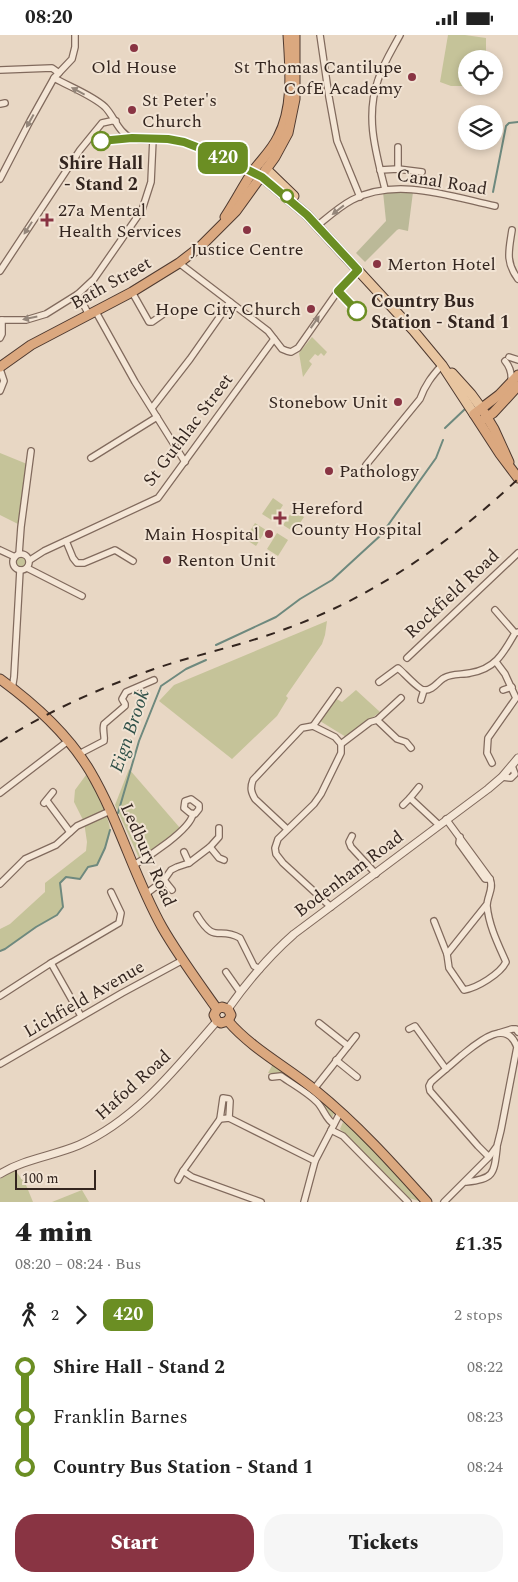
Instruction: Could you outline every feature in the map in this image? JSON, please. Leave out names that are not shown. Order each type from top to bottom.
[{"type":"highway","points":[[215,232],[252,173],[278,137],[286,114],[289,88],[288,35]]},
{"type":"highway","name":"Bath Street","points":[[0,368],[31,345],[132,293],[179,263],[201,246],[236,211],[283,144],[291,121],[295,90],[295,35]]},
{"type":"highway","points":[[252,173],[264,173]]},
{"type":"highway","points":[[484,420],[514,385],[518,375]]},
{"type":"highway","points":[[514,385],[478,412],[484,420],[500,455],[518,478]]},
{"type":"highway","name":"Ledbury Road","points":[[4,684],[40,712],[79,754],[111,813],[162,927],[216,1009]]},
{"type":"highway","points":[[222,1007],[228,1009],[231,1015],[228,1021],[221,1023],[217,1021],[214,1015],[216,1009],[222,1007]]},
{"type":"highway","points":[[228,1021],[256,1046],[341,1111],[427,1202]]},
{"type":"main road","points":[[264,173],[318,226],[413,330],[478,412]]},
{"type":"street","points":[[0,179],[54,79],[67,66],[74,55],[75,35]]},
{"type":"street","points":[[320,35],[328,97],[337,141],[360,197]]},
{"type":"street","points":[[385,189],[372,127],[372,100],[381,71],[400,35]]},
{"type":"street","points":[[0,70],[52,68],[59,73]]},
{"type":"street","points":[[54,79],[105,107],[122,132],[132,138],[168,139],[184,142],[220,156],[252,173]]},
{"type":"street","points":[[0,271],[74,158],[102,123],[116,121]]},
{"type":"street","points":[[0,338],[1,320],[32,318],[52,311],[78,294],[94,279],[142,210],[151,182],[153,139]]},
{"type":"street","points":[[398,147],[398,169]]},
{"type":"street","points":[[380,170],[398,169],[422,172]]},
{"type":"street","name":"Canal Road","points":[[318,226],[343,205],[385,189],[416,190],[495,206]]},
{"type":"street","points":[[512,230],[509,258],[512,271],[518,279]]},
{"type":"street","points":[[179,263],[268,331],[282,349],[291,352],[298,348],[338,291],[358,270]]},
{"type":"street","points":[[132,293],[150,322],[162,315]]},
{"type":"street","points":[[78,294],[185,462]]},
{"type":"street","points":[[152,408],[190,359],[230,302]]},
{"type":"street","name":"St Guthlac Street","points":[[30,560],[39,553],[160,496],[274,339]]},
{"type":"street","points":[[514,385],[507,359],[518,360]]},
{"type":"street","points":[[366,465],[420,399],[432,376],[442,365]]},
{"type":"street","points":[[0,368],[4,381],[0,391]]},
{"type":"street","points":[[91,458],[157,417]]},
{"type":"street","points":[[20,570],[14,565],[31,451]]},
{"type":"street","points":[[66,541],[73,557],[78,563],[84,563],[115,550],[133,561]]},
{"type":"street","points":[[0,550],[17,555],[27,555],[30,560],[27,568]]},
{"type":"street","name":"Rockfield Road","points":[[407,657],[518,553]]},
{"type":"street","points":[[20,570],[27,568],[82,596]]},
{"type":"street","points":[[4,684],[14,677],[20,570]]},
{"type":"street","points":[[423,690],[434,687],[442,678],[483,670],[496,662],[516,633],[495,610]]},
{"type":"street","points":[[492,763],[487,753],[487,741],[516,698],[505,674],[496,662]]},
{"type":"street","points":[[379,682],[398,667],[423,690]]},
{"type":"street","points":[[79,754],[104,741],[105,737],[102,728],[104,723],[125,706],[122,699],[126,692],[154,680]]},
{"type":"street","points":[[503,690],[512,687]]},
{"type":"street","points":[[421,700],[423,690]]},
{"type":"street","points":[[313,726],[338,691]]},
{"type":"street","points":[[341,743],[370,721],[377,720],[401,699]]},
{"type":"street","points":[[377,720],[397,739],[406,742],[411,747]]},
{"type":"street","points":[[287,829],[255,799],[251,787],[253,780],[302,727],[313,726],[335,737],[341,743],[342,753],[318,799],[278,839],[275,848],[276,854],[282,863],[331,907]]},
{"type":"street","points":[[0,793],[68,741]]},
{"type":"street","name":"Bodenham Road","points":[[228,1009],[240,992],[283,944],[488,789],[502,777],[518,758]]},
{"type":"street","points":[[402,805],[419,787]]},
{"type":"street","points":[[53,792],[46,802],[70,832]]},
{"type":"street","points":[[410,798],[439,825]]},
{"type":"street","points":[[0,884],[31,855],[56,845],[84,822],[111,813]]},
{"type":"street","points":[[134,865],[155,852],[175,836],[184,828],[193,814]]},
{"type":"street","points":[[446,819],[460,837],[459,843],[485,879],[490,879],[492,884],[487,904],[446,954]]},
{"type":"street","points":[[146,894],[164,880],[171,871],[189,863],[210,847],[219,837],[219,827]]},
{"type":"street","points":[[352,836],[349,842],[351,847],[376,874]]},
{"type":"street","points":[[210,847],[219,859],[224,860]]},
{"type":"street","points":[[184,852],[189,863]]},
{"type":"street","points":[[164,880],[172,890]]},
{"type":"street","points":[[0,996],[118,923],[121,913],[111,892]]},
{"type":"street","points":[[434,921],[449,968],[464,990],[473,989],[503,968],[506,962],[494,934],[487,904]]},
{"type":"street","points":[[197,915],[209,931],[240,938],[254,967],[260,969]]},
{"type":"street","name":"Lichfield Avenue","points":[[0,1064],[182,960]]},
{"type":"street","points":[[51,963],[81,1016]]},
{"type":"street","points":[[226,972],[240,992]]},
{"type":"street","name":"Hafod Road","points":[[0,1174],[13,1166],[78,1146],[121,1121],[170,1073],[217,1021]]},
{"type":"street","points":[[319,1023],[348,1045]]},
{"type":"street","points":[[415,1026],[446,1069]]},
{"type":"street","points":[[490,1157],[430,1091],[429,1085],[480,1040],[512,1029],[516,1029],[518,1032]]},
{"type":"street","points":[[466,1182],[486,1179],[492,1173],[497,1146],[515,1081],[518,1045],[509,1036],[499,1033]]},
{"type":"street","points":[[314,1089],[356,1036]]},
{"type":"street","points":[[336,1060],[357,1077]]},
{"type":"street","points":[[272,1077],[281,1076],[316,1101],[333,1127],[408,1202]]},
{"type":"street","points":[[422,1084],[429,1085]]},
{"type":"street","points":[[178,1180],[220,1119],[223,1099],[229,1099],[230,1101],[229,1118]]},
{"type":"street","points":[[304,1202],[315,1161],[341,1111]]},
{"type":"street","points":[[220,1119],[229,1118],[315,1161]]},
{"type":"street","points":[[444,1202],[490,1157],[497,1146]]},
{"type":"street","points":[[183,1171],[192,1177],[261,1202]]},
{"type":"shaded area","points":[[448,35],[486,38],[486,50],[458,50],[458,86],[451,86],[440,82]]},
{"type":"shaded area","points":[[383,192],[413,192],[408,231],[397,230],[365,262],[356,253],[386,221]]},
{"type":"shaded area","points":[[312,337],[327,352],[324,356],[321,353],[318,356],[315,354],[309,361],[312,364],[303,377],[299,353]]},
{"type":"shaded area","points":[[0,453],[27,464],[18,524],[0,515]]},
{"type":"shaded area","points":[[273,498],[283,505],[273,521],[262,514]]},
{"type":"shaded area","points":[[293,510],[304,517],[294,532],[283,525]]},
{"type":"shaded area","points":[[255,523],[266,530],[256,546],[245,539]]},
{"type":"shaded area","points":[[277,533],[288,540],[278,556],[267,549]]},
{"type":"shaded area","points":[[19,554],[25,554],[30,559],[28,568],[19,570],[14,565],[14,559]]},
{"type":"shaded area","points":[[327,621],[322,644],[286,696],[288,698],[277,716],[232,759],[159,701],[174,685]]},
{"type":"shaded area","points":[[356,690],[380,712],[346,737],[320,721],[335,698],[342,702]]},
{"type":"shaded area","points":[[129,769],[180,828],[139,858],[115,805]]},
{"type":"shaded area","points":[[86,775],[101,803],[110,826],[108,840],[101,857],[97,865],[88,867],[80,879],[66,877],[60,883],[63,907],[57,915],[0,951],[0,929],[10,924],[45,892],[45,883],[86,851],[87,842],[84,822],[74,802],[75,790]]},
{"type":"shaded area","points":[[274,1062],[335,1111],[332,1118],[317,1101],[281,1075],[268,1073]]},
{"type":"shaded area","points":[[343,1122],[359,1136],[422,1202],[409,1198],[340,1129]]},
{"type":"shaded area","points":[[15,1170],[26,1185],[33,1202],[0,1202],[0,1179]]},
{"type":"shaded area","points":[[82,1190],[89,1202],[52,1202]]},
{"type":"waterway","points":[[493,192],[506,126],[509,123],[518,122]]},
{"type":"waterway","points":[[445,428],[465,409]]},
{"type":"waterway","points":[[216,645],[276,617],[300,599],[332,580],[381,535],[436,458],[443,440]]},
{"type":"waterway","name":"Eign Brook","points":[[118,813],[139,741],[161,686],[186,669],[206,660]]},
{"type":"waterway","name":"Eign Brook","points":[[0,951],[57,915],[63,907],[60,883],[66,877],[80,879],[88,867],[97,865],[105,848],[110,830]]},
{"type":"railway","points":[[0,742],[56,710],[114,684],[154,669],[288,628],[351,600],[411,565],[439,545],[518,479]]},
{"type":"bus line","name":"420","points":[[101,141],[132,138],[168,139],[184,142],[220,156],[262,177],[307,215],[358,270],[338,291],[357,311]]},
{"type":"place","name":"Old House","points":[[134,48]]},
{"type":"place","name":"St Thomas Cantilupe CofE Academy","points":[[412,77]]},
{"type":"place","name":"St Peter's Church","points":[[132,110]]},
{"type":"place","name":"Shire Hall - Stand 2","points":[[101,141]]},
{"type":"place","name":"27a Mental Health Services","points":[[47,220]]},
{"type":"place","name":"Justice Centre","points":[[247,230]]},
{"type":"place","name":"Merton Hotel","points":[[377,264]]},
{"type":"place","name":"Hope City Church","points":[[311,309]]},
{"type":"place","name":"Country Bus Station - Stand 1","points":[[357,311]]},
{"type":"place","name":"Stonebow Unit","points":[[398,402]]},
{"type":"place","name":"Pathology","points":[[329,471]]},
{"type":"place","name":"Hereford County Hospital","points":[[280,518]]},
{"type":"place","name":"Main Hospital","points":[[269,534]]},
{"type":"place","name":"Renton Unit","points":[[167,560]]}]
